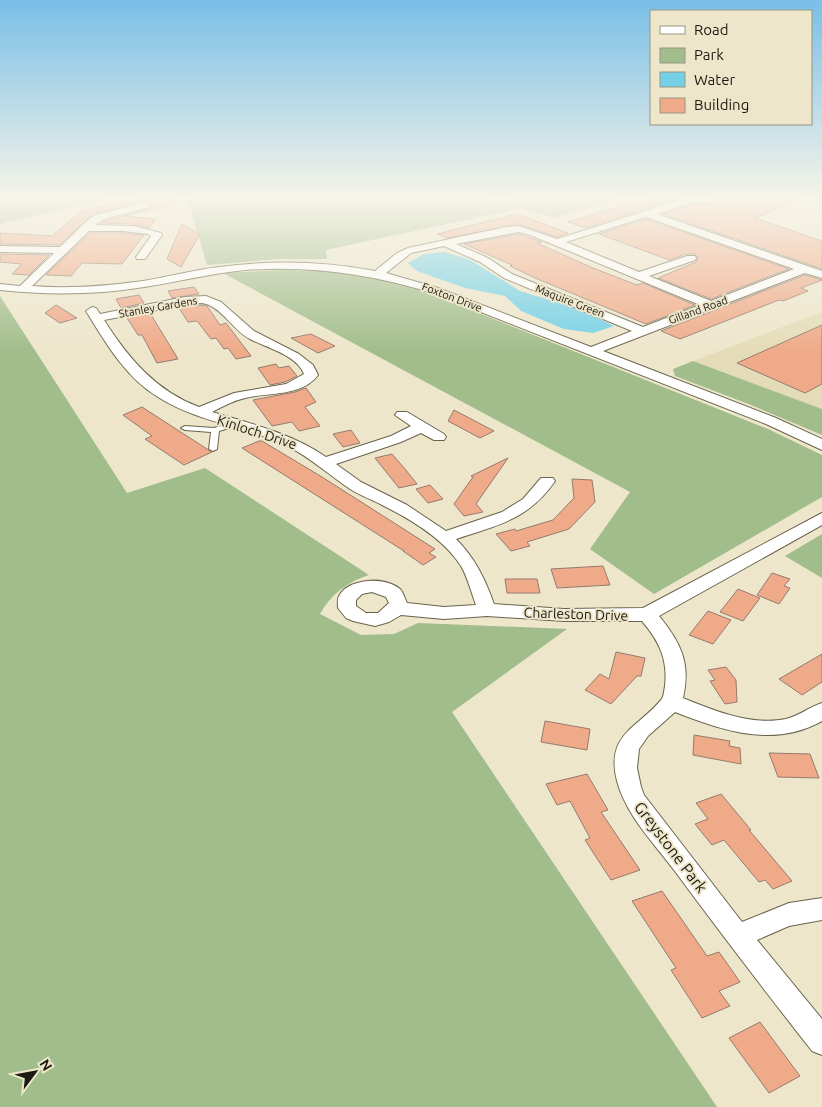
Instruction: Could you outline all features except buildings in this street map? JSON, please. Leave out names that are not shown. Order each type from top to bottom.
[{"type":"street","points":[[42,250],[64,250]]},
{"type":"street","points":[[22,290],[64,250]]},
{"type":"street","points":[[141,256],[146,250]]},
{"type":"street","points":[[378,274],[401,255],[418,250]]},
{"type":"street","name":"Maquire Green","points":[[460,250],[484,260],[508,276],[642,331]]},
{"type":"street","points":[[575,250],[710,305]]},
{"type":"street","points":[[749,250],[822,275]]},
{"type":"street","points":[[651,258],[669,266]]},
{"type":"street","points":[[639,276],[691,258]]},
{"type":"street","name":"Foxton Drive","points":[[0,287],[22,290],[97,290],[218,270],[260,266],[311,266],[378,274],[403,279],[434,290],[771,421],[822,445]]},
{"type":"street","name":"Gilland Road","points":[[592,351],[804,269]]},
{"type":"street","name":"Stanley Gardens","points":[[94,314],[189,300],[208,300],[215,302],[236,325],[249,334],[287,352],[306,364],[310,371],[311,375],[306,381],[233,397],[198,413]]},
{"type":"street","name":"Kinloch Drive","points":[[94,314],[111,341],[161,394],[198,413],[296,444],[325,462],[357,486],[417,518],[444,537],[462,555],[476,577],[487,610]]},
{"type":"street","points":[[402,415],[439,437]]},
{"type":"street","points":[[325,462],[396,439],[421,427]]},
{"type":"street","points":[[444,537],[508,516],[529,502],[547,481]]},
{"type":"street","name":"Charleston Drive","points":[[396,608],[444,614],[487,610],[584,615],[630,616],[646,614],[822,518]]},
{"type":"street","points":[[646,614],[668,641],[677,662],[677,677],[672,702],[722,722],[745,727],[772,729],[792,726],[813,718],[822,711]]},
{"type":"street","name":"Greystone Park","points":[[672,702],[640,731],[628,750],[625,772],[634,798],[738,936],[822,1041]]},
{"type":"street","points":[[738,936],[777,918],[805,910],[822,909]]},
{"type":"lane","points":[[185,428],[215,430],[233,424]]},
{"type":"lane","points":[[213,449],[215,430]]},
{"type":"shaded area","points":[[822,312],[822,409],[693,361]]},
{"type":"green space","points":[[202,250],[328,250],[326,250],[327,259],[279,259],[207,265]]},
{"type":"green space","points":[[281,270],[337,271],[386,278],[429,293],[768,429],[822,455],[822,497],[654,594],[590,549],[630,492],[223,273]]},
{"type":"green space","points":[[0,296],[127,493],[205,468],[369,575],[354,581],[340,590],[329,600],[320,614],[361,635],[394,634],[418,623],[567,629],[452,712],[717,1107],[0,1107]]},
{"type":"green space","points":[[693,361],[822,409],[822,435],[675,376],[673,369]]},
{"type":"green space","points":[[822,534],[822,578],[785,556]]},
{"type":"water","points":[[445,252],[470,260],[520,291],[582,310],[614,326],[593,333],[564,329],[521,311],[505,296],[465,288],[417,271],[408,263],[424,254]]}]
